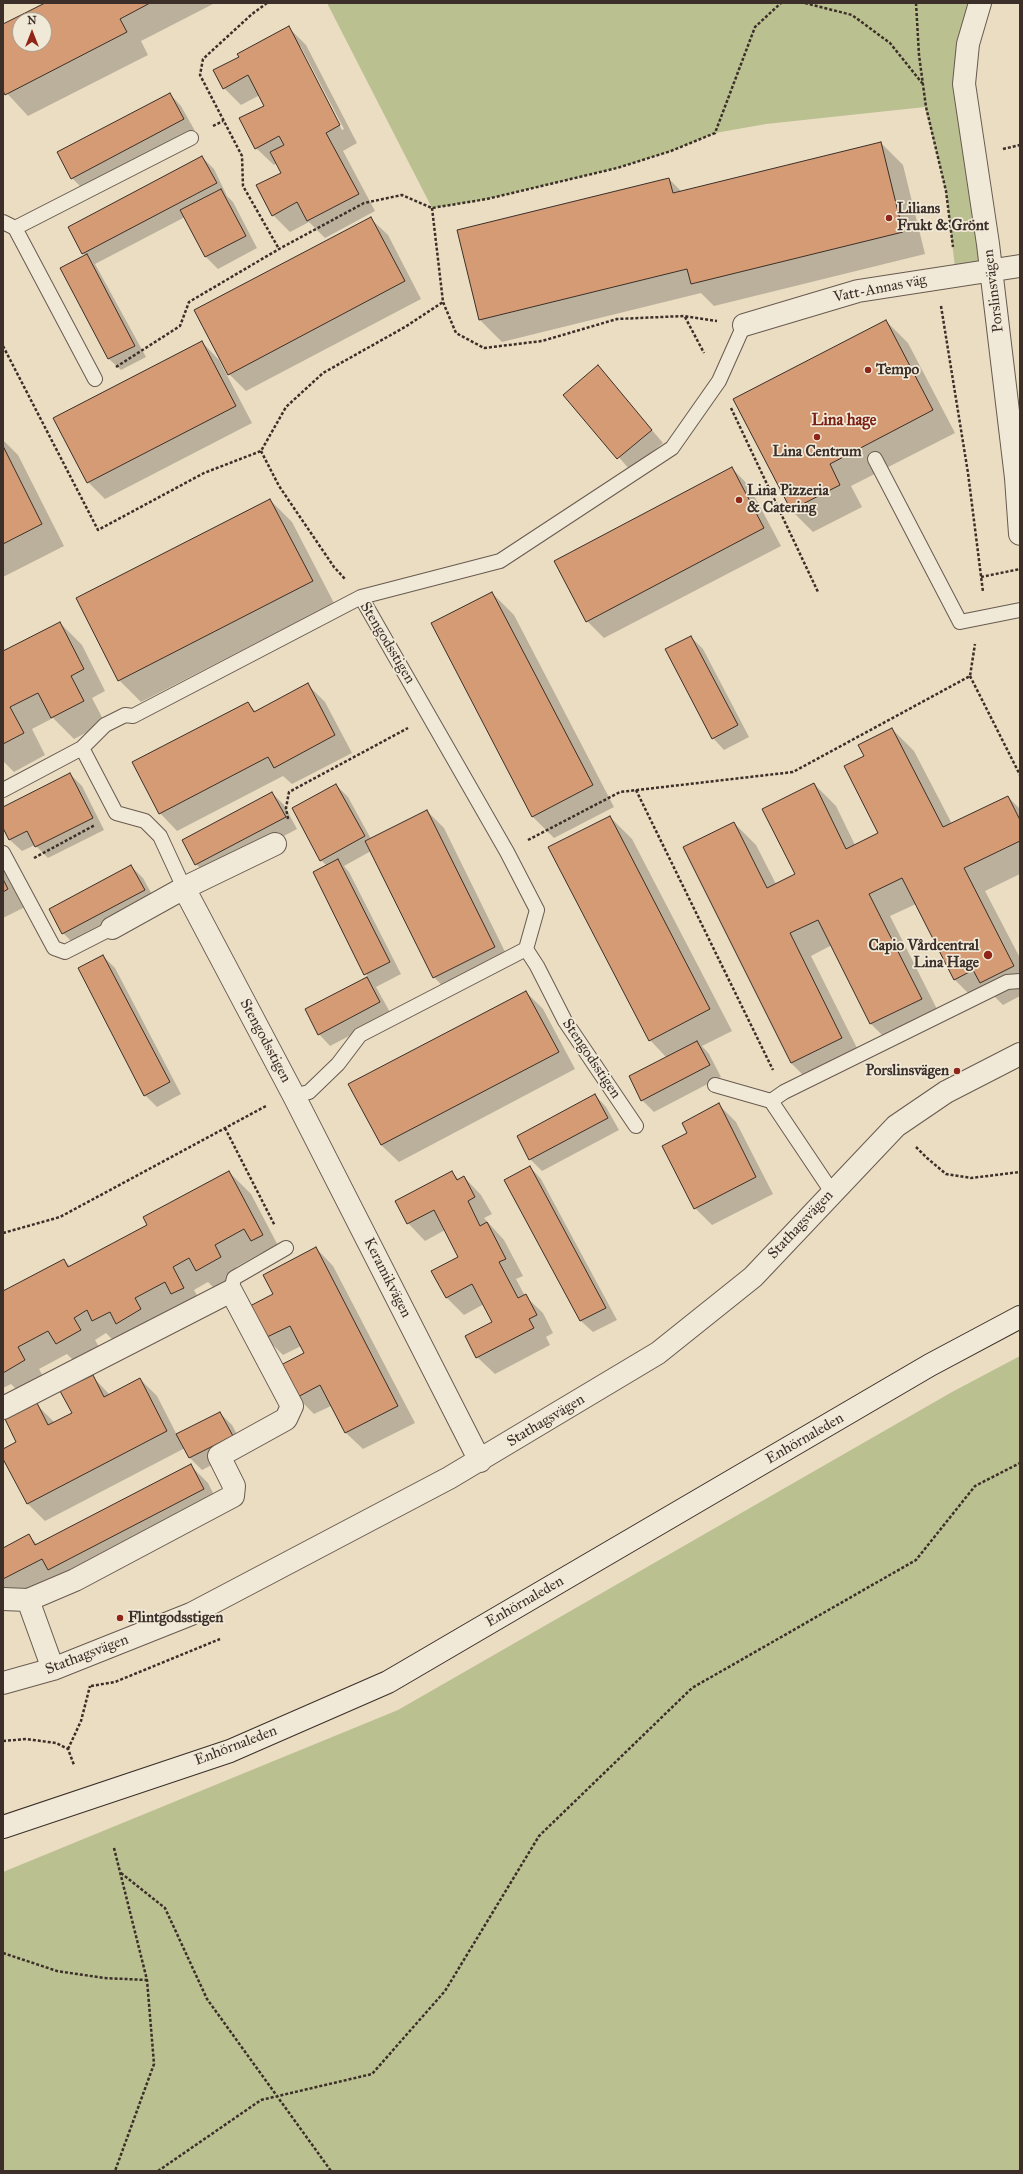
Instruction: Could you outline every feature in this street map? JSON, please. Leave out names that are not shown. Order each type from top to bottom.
[{"type":"street","name":"Porslinsvägen","points":[[980,3],[968,44],[964,84],[991,271],[1016,478],[1020,534]]},
{"type":"street","name":"Vatt-Annas väg","points":[[744,325],[858,290],[1020,266]]},
{"type":"street","points":[[112,928],[184,888],[275,844]]},
{"type":"street","name":"Stengodsstigen","points":[[184,888],[294,1096]]},
{"type":"street","name":"Stathagsvägen","points":[[3,1683],[53,1669],[191,1614],[480,1461],[658,1353],[753,1277],[896,1126],[946,1092],[1020,1054]]},
{"type":"street","name":"Keramikvägen","points":[[294,1096],[480,1461]]},
{"type":"street","points":[[3,1408],[231,1291],[292,1406],[286,1419],[219,1456],[234,1486],[233,1496],[75,1580],[28,1600],[3,1599]]},
{"type":"street","name":"Enhörnaleden","points":[[3,1828],[230,1751],[388,1682],[930,1365],[1020,1317]]},
{"type":"street","points":[[28,1600],[53,1669]]},
{"type":"lane","points":[[95,379],[9,225],[191,138]]},
{"type":"lane","points":[[361,597],[500,561],[672,448],[719,381],[744,325]]},
{"type":"lane","points":[[875,460],[960,622],[1020,610]]},
{"type":"lane","name":"Stengodsstigen","points":[[3,790],[82,748],[105,725],[125,715],[133,716],[361,597],[507,852],[537,910],[526,949],[360,1035],[338,1064],[309,1092],[294,1096]]},
{"type":"lane","points":[[82,748],[116,813]]},
{"type":"lane","name":"Stengodsstigen","points":[[116,813],[145,820],[160,836],[184,888]]},
{"type":"lane","points":[[3,853],[54,948],[65,952],[112,928]]},
{"type":"lane","name":"Stengodsstigen","points":[[526,949],[537,966],[564,1021],[636,1126]]},
{"type":"lane","points":[[771,1101],[784,1092],[1007,982],[1020,981]]},
{"type":"lane","points":[[715,1085],[771,1101],[832,1192]]},
{"type":"lane","points":[[231,1291],[234,1278],[286,1248]]},
{"type":"path","points":[[268,3],[252,14],[203,59],[200,75],[242,156],[243,186],[279,249]]},
{"type":"path","points":[[95,379],[142,353],[180,326],[189,302],[279,249],[364,203],[402,195],[432,208],[488,199],[617,168],[671,151],[715,133],[755,27],[781,3]]},
{"type":"path","points":[[805,3],[852,15],[890,43],[923,83]]},
{"type":"path","points":[[916,3],[926,107],[946,191],[946,277],[968,473],[983,589],[970,676],[1020,775]]},
{"type":"path","points":[[432,208],[443,302],[456,333],[484,348],[542,341],[617,319],[684,316],[744,325]]},
{"type":"path","points":[[3,346],[98,530],[204,473],[261,451],[286,407],[323,373],[404,327],[443,302]]},
{"type":"path","points":[[684,316],[719,381],[818,592]]},
{"type":"path","points":[[261,451],[279,486],[334,567],[361,597]]},
{"type":"path","points":[[981,577],[1020,569]]},
{"type":"path","points":[[507,852],[620,792],[793,772],[970,676]]},
{"type":"path","points":[[275,844],[283,837],[289,817],[286,808],[288,792],[429,716]]},
{"type":"path","points":[[636,790],[784,1092]]},
{"type":"path","points":[[12,870],[116,813]]},
{"type":"path","points":[[3,1233],[60,1217],[262,1108],[294,1096]]},
{"type":"path","points":[[896,1126],[927,1158],[946,1174],[971,1178],[1020,1172]]},
{"type":"path","points":[[225,1128],[286,1248]]},
{"type":"path","points":[[158,2171],[261,2100],[372,2074],[445,1991],[539,1836],[692,1688],[916,1560],[976,1486],[1020,1463]]},
{"type":"path","points":[[68,1749],[81,1722],[90,1686]]},
{"type":"path","points":[[3,1741],[26,1738],[56,1743],[68,1749],[74,1765]]},
{"type":"path","points":[[114,1848],[147,1980],[154,2064],[115,2171]]},
{"type":"path","points":[[121,1873],[165,1908],[207,1999],[331,2171]]},
{"type":"path","points":[[3,1954],[56,1971],[104,1978],[147,1980]]},
{"type":"green space","points":[[327,3],[980,3],[968,44],[991,271],[956,276],[946,191],[925,107],[766,124],[715,133],[671,151],[617,168],[487,199],[432,208]]},
{"type":"green space","points":[[1020,1356],[1020,2171],[3,2171],[3,1872],[398,1710],[952,1392]]},
{"type":"building","points":[[45,3],[150,3],[120,19],[127,32],[5,95],[3,91],[3,24],[12,20],[12,52],[52,52],[52,12],[27,12]]},
{"type":"building","points":[[289,26],[340,125],[326,133],[359,194],[307,221],[297,202],[272,216],[256,185],[281,173],[270,152],[284,145],[279,136],[255,149],[239,118],[264,106],[248,75],[223,89],[213,70],[239,57],[237,54]]},
{"type":"building","points":[[170,93],[184,119],[71,179],[57,152]]},
{"type":"building","points":[[881,142],[903,232],[691,284],[687,269],[479,320],[457,230],[669,178],[673,193]]},
{"type":"building","points":[[202,156],[217,183],[82,254],[68,227]]},
{"type":"building","points":[[221,189],[246,236],[205,257],[180,210]]},
{"type":"building","points":[[371,217],[405,281],[228,375],[194,310]]},
{"type":"building","points":[[87,254],[135,346],[108,359],[60,268]]},
{"type":"building","name":"Lina Centrum","points":[[886,320],[933,410],[830,464],[840,485],[791,510],[733,399]]},
{"type":"building","points":[[202,341],[236,406],[87,483],[53,418]]},
{"type":"building","points":[[598,365],[652,430],[617,459],[563,395]]},
{"type":"building","points":[[3,446],[42,524],[3,544]]},
{"type":"building","points":[[732,467],[764,528],[586,622],[554,561]]},
{"type":"building","points":[[270,499],[313,581],[118,681],[76,598]]},
{"type":"building","points":[[492,592],[593,785],[532,817],[431,623]]},
{"type":"building","points":[[60,622],[84,669],[71,676],[84,701],[51,718],[38,693],[10,707],[24,733],[3,744],[3,651]]},
{"type":"building","points":[[691,636],[738,725],[712,739],[665,649]]},
{"type":"building","points":[[308,683],[335,735],[274,768],[268,757],[159,814],[132,762],[248,702],[254,712]]},
{"type":"building","points":[[892,728],[943,827],[1008,796],[1020,820],[1020,841],[964,868],[1014,966],[980,983],[973,970],[954,980],[902,878],[869,894],[922,999],[870,1024],[818,920],[790,933],[842,1038],[791,1063],[683,847],[734,822],[767,888],[795,874],[762,809],[814,783],[846,849],[878,833],[844,766],[864,756],[858,745]]},
{"type":"building","points":[[70,773],[93,818],[35,847],[27,831],[9,840],[3,828],[3,807]]},
{"type":"building","points":[[336,784],[365,836],[320,861],[292,808]]},
{"type":"building","points":[[272,792],[286,817],[195,865],[182,840]]},
{"type":"building","points":[[427,810],[495,947],[433,978],[365,841]]},
{"type":"building","points":[[610,816],[710,1009],[649,1041],[548,847]]},
{"type":"building","points":[[338,859],[390,962],[364,975],[313,872]]},
{"type":"building","points":[[131,865],[145,890],[62,934],[49,909]]},
{"type":"building","points":[[3,879],[8,889],[3,892]]},
{"type":"building","points":[[103,955],[170,1082],[144,1096],[78,968]]},
{"type":"building","points":[[367,977],[380,1002],[318,1035],[305,1009]]},
{"type":"building","points":[[526,991],[559,1052],[381,1145],[348,1084]]},
{"type":"building","points":[[697,1041],[710,1065],[641,1101],[629,1076]]},
{"type":"building","points":[[595,1094],[608,1118],[529,1160],[517,1136]]},
{"type":"building","points":[[719,1103],[756,1177],[694,1209],[662,1146],[687,1133],[682,1123]]},
{"type":"building","points":[[530,1166],[606,1308],[580,1321],[504,1180]]},
{"type":"building","points":[[229,1171],[263,1235],[251,1241],[244,1229],[215,1245],[221,1257],[196,1271],[189,1258],[173,1267],[184,1288],[171,1294],[165,1282],[135,1298],[141,1309],[116,1324],[110,1312],[92,1321],[87,1310],[74,1318],[81,1330],[56,1344],[48,1331],[18,1347],[25,1360],[3,1373],[3,1291],[64,1259],[68,1267],[147,1225],[143,1217]]},
{"type":"building","points":[[452,1171],[457,1180],[464,1176],[475,1197],[468,1201],[480,1226],[487,1222],[506,1259],[499,1262],[518,1298],[526,1294],[537,1315],[529,1319],[534,1328],[476,1358],[465,1336],[492,1322],[472,1284],[446,1298],[431,1271],[458,1257],[434,1210],[407,1224],[395,1201]]},
{"type":"building","points":[[316,1247],[398,1406],[345,1433],[320,1385],[296,1398],[279,1366],[304,1353],[290,1326],[265,1338],[248,1307],[273,1294],[263,1275]]},
{"type":"building","points":[[93,1375],[104,1397],[140,1378],[167,1431],[27,1504],[3,1459],[3,1449],[16,1442],[5,1419],[37,1403],[48,1425],[72,1413],[60,1391]]},
{"type":"building","points":[[220,1412],[233,1436],[189,1458],[176,1434]]},
{"type":"building","points":[[191,1464],[204,1489],[48,1570],[42,1559],[3,1579],[3,1548],[29,1534],[35,1545]]},
{"type":"place","name":"Lilians Frukt & Grönt","points":[[889,218]]},
{"type":"place","name":"Tempo","points":[[868,370]]},
{"type":"place","name":"Lina Centrum","points":[[817,437]]},
{"type":"place","name":"Lina Pizzeria & Catering","points":[[739,500]]},
{"type":"place","name":"Capio Vårdcentral Lina Hage","points":[[988,955]]},
{"type":"place","name":"Porslinsvägen","points":[[957,1071]]},
{"type":"place","name":"Flintgodsstigen","points":[[120,1618]]},
{"type":"district","name":"Lina hage","points":[[844,421]]}]
